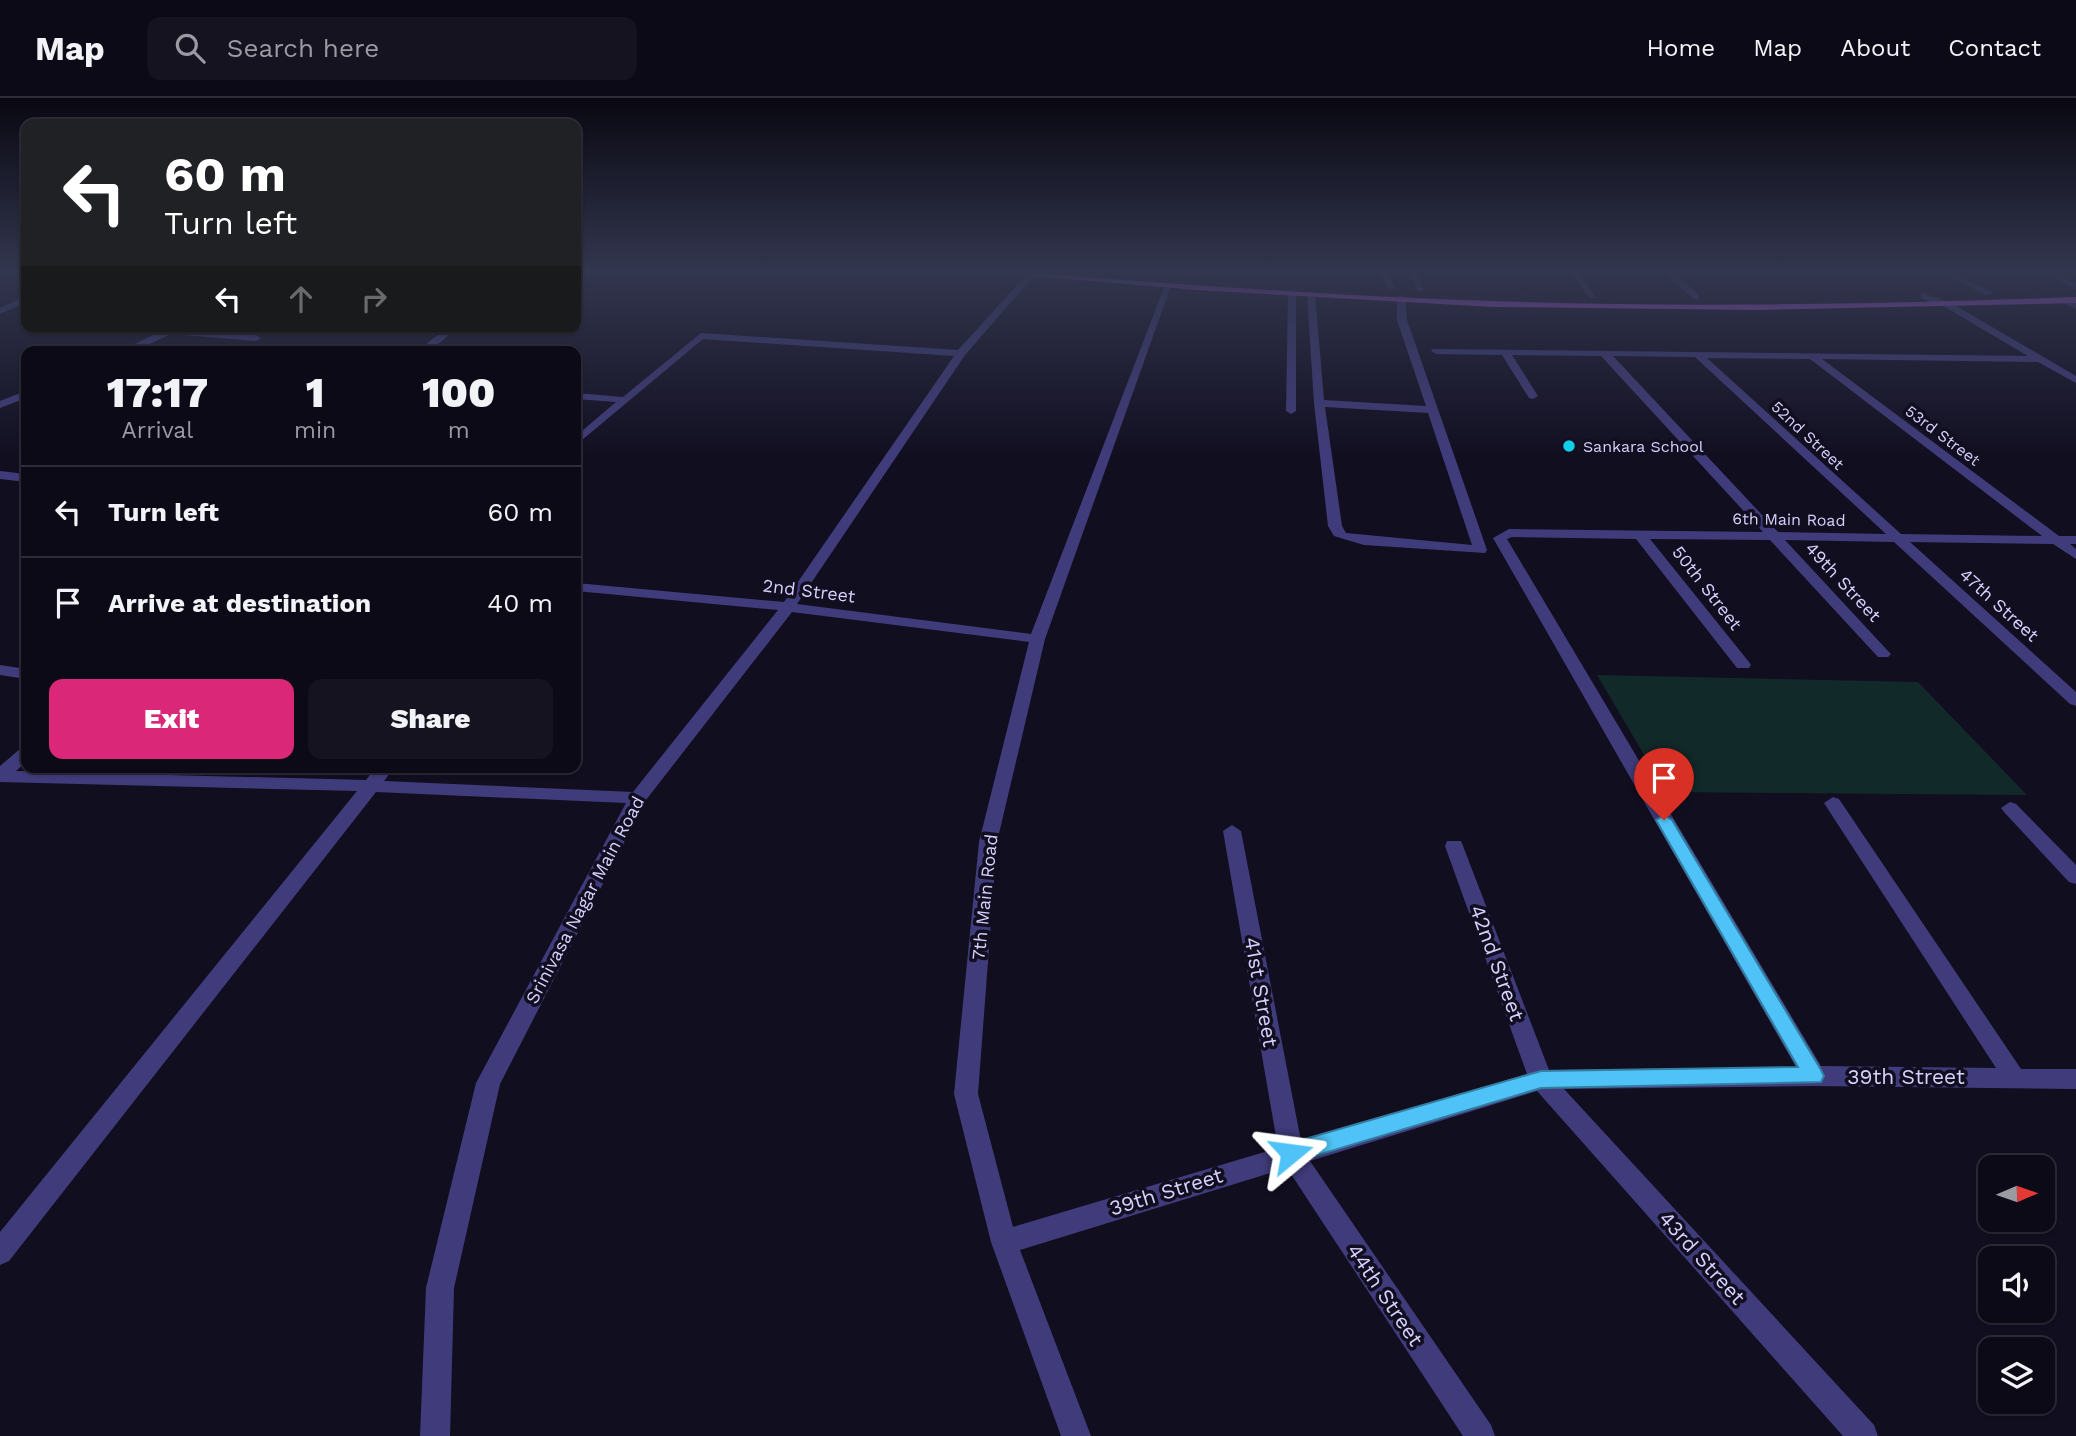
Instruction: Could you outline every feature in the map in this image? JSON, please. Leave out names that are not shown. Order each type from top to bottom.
[{"type":"street","points":[[137,346],[165,333]]},
{"type":"street","points":[[215,333],[256,338]]},
{"type":"street","points":[[429,346],[445,333]]},
{"type":"street","name":"Srinivasa Nagar Main Road","points":[[435,1436],[440,1287],[488,1083],[638,798],[788,607],[961,352],[978,333]]},
{"type":"street","name":"7th Main Road","points":[[1076,1436],[1004,1242],[966,1094],[988,842],[1037,639],[1142,333]]},
{"type":"street","points":[[1291,411],[1292,333]]},
{"type":"street","points":[[1314,333],[1319,403],[1335,526],[1340,536],[1480,550],[1407,333]]},
{"type":"street","points":[[1996,333],[2076,380]]},
{"type":"street","points":[[581,438],[701,336],[961,352]]},
{"type":"street","points":[[1436,351],[2040,359]]},
{"type":"street","points":[[1505,352],[1533,396]]},
{"type":"street","name":"49th Street","points":[[1604,353],[1883,654]]},
{"type":"street","name":"52nd Street","points":[[1698,355],[1896,538]]},
{"type":"street","name":"53rd Street","points":[[1812,356],[2076,555]]},
{"type":"street","points":[[0,405],[21,396]]},
{"type":"street","points":[[581,396],[625,400]]},
{"type":"street","points":[[1319,403],[1433,410]]},
{"type":"street","points":[[0,475],[21,477]]},
{"type":"street","name":"6th Main Road","points":[[1814,1076],[1501,541],[1503,535],[2076,540]]},
{"type":"street","name":"50th Street","points":[[1640,535],[1743,666]]},
{"type":"street","name":"47th Street","points":[[1896,538],[2076,701]]},
{"type":"street","name":"2nd Street","points":[[581,587],[788,607],[1037,639]]},
{"type":"street","points":[[0,670],[21,673]]},
{"type":"street","points":[[0,775],[21,757]]},
{"type":"street","points":[[0,775],[378,777],[638,798]]},
{"type":"street","points":[[0,1252],[378,777]]},
{"type":"street","points":[[1833,803],[2014,1077]]},
{"type":"street","points":[[2010,808],[2076,877]]},
{"type":"street","name":"41st Street","points":[[1231,831],[1291,1153]]},
{"type":"street","name":"42nd Street","points":[[1454,846],[1541,1080]]},
{"type":"street","name":"39th Street","points":[[1004,1242],[1291,1153],[1541,1080],[1814,1076],[2076,1079]]},
{"type":"street","name":"43rd Street","points":[[1541,1080],[1863,1436]]},
{"type":"street","name":"44th Street","points":[[1291,1153],[1479,1436]]},
{"type":"green space","points":[[1597,675],[1918,682],[2027,795],[1666,792]]},
{"type":"place","name":"Sankara School","points":[[1569,446]]},
{"type":"route","points":[[1291,1153],[1541,1080],[1814,1076],[1664,820]]}]
